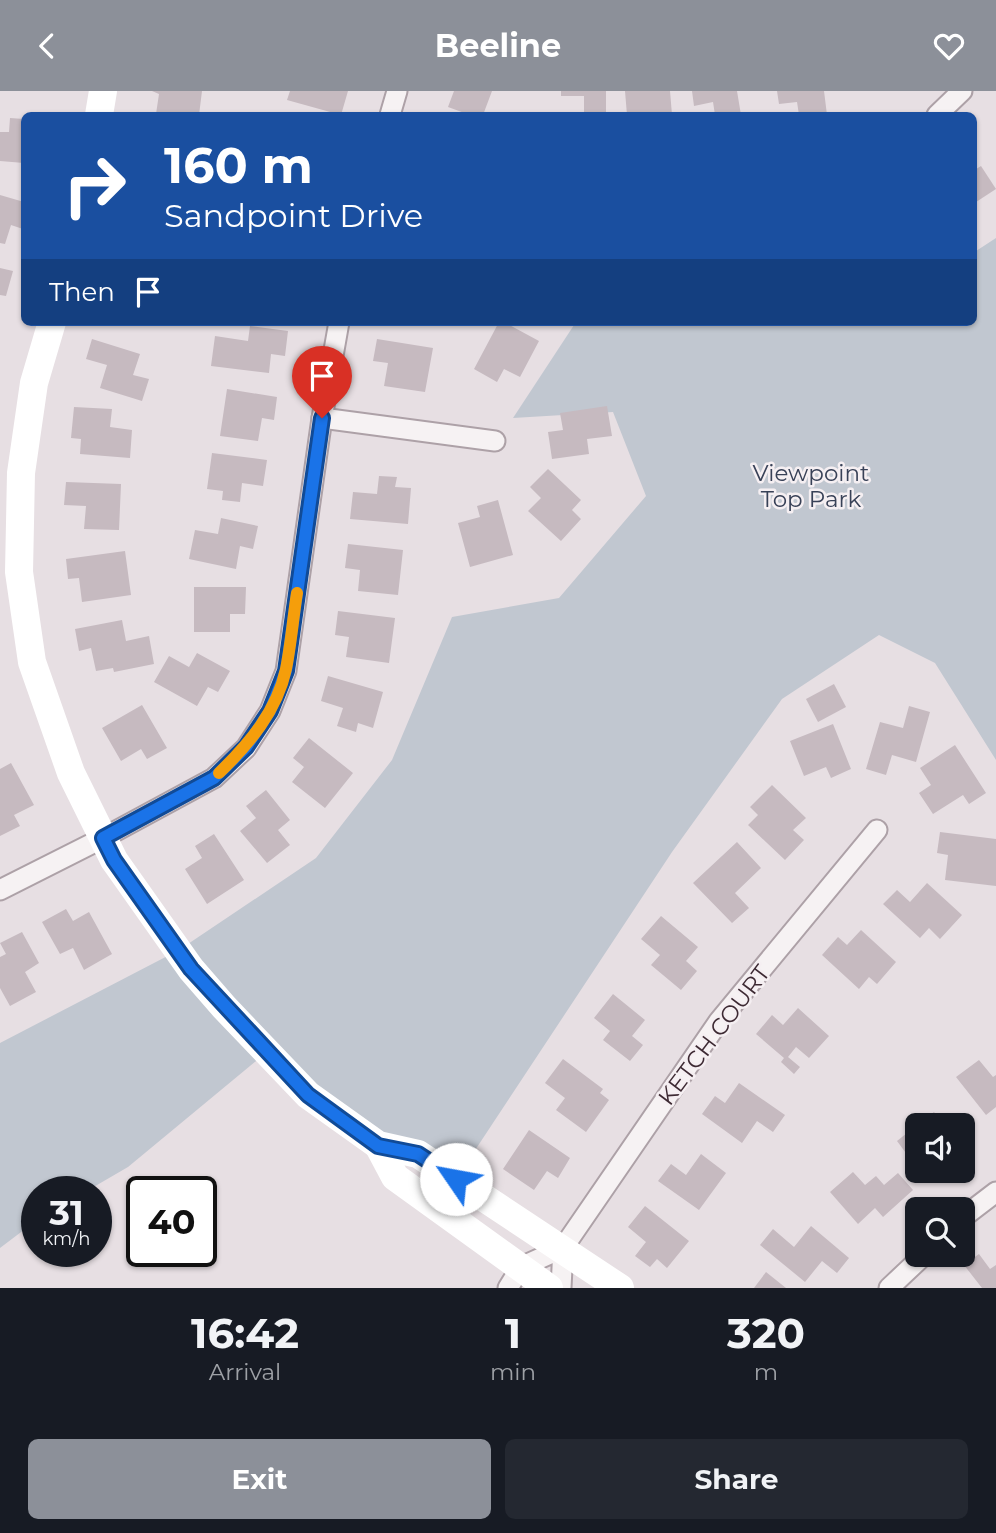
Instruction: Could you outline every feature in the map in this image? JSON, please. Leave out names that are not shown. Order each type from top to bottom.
[{"type":"street","points":[[100,112],[103,91]]},
{"type":"street","points":[[391,112],[397,91]]},
{"type":"street","points":[[940,112],[962,91]]},
{"type":"street","points":[[50,326],[34,383],[21,473],[19,572],[32,662],[62,751],[114,860],[191,969],[308,1095],[378,1146],[418,1154],[620,1288]]},
{"type":"street","points":[[0,890],[214,778],[246,747],[270,711],[286,671],[322,418],[339,326]]},
{"type":"street","points":[[322,418],[495,441]]},
{"type":"street","name":"KETCH COURT","points":[[563,1248],[719,1021],[877,830]]},
{"type":"street","points":[[378,1146],[395,1177],[515,1278],[549,1288]]},
{"type":"street","points":[[975,1208],[996,1192]]},
{"type":"street","points":[[515,1278],[563,1248]]},
{"type":"street","points":[[561,1288],[563,1248]]},
{"type":"street","points":[[889,1288],[911,1267]]},
{"type":"green space","name":"Viewpoint Top Park","points":[[996,238],[996,760],[935,663],[879,635],[782,699],[672,852],[456,1179],[378,1145],[267,1052],[128,1167],[112,1176],[21,1176],[21,1232],[0,1248],[0,1043],[179,950],[316,858],[392,760],[452,617],[559,598],[646,496],[613,412],[513,418],[573,326],[977,326],[977,250]]},
{"type":"building","points":[[152,91],[202,91],[199,112],[156,112],[159,94]]},
{"type":"building","points":[[290,91],[348,91],[342,112],[330,112],[287,100]]},
{"type":"building","points":[[454,91],[492,91],[484,112],[462,112],[448,107]]},
{"type":"building","points":[[561,91],[606,91],[606,112],[584,112],[584,96],[561,96]]},
{"type":"building","points":[[625,91],[670,91],[672,112],[627,112]]},
{"type":"building","points":[[692,91],[737,91],[740,112],[715,112],[713,102],[694,106]]},
{"type":"building","points":[[777,91],[824,91],[827,112],[799,112],[797,102],[779,104]]},
{"type":"building","points":[[10,118],[21,119],[21,163],[0,161],[0,132],[9,132]]},
{"type":"building","points":[[981,166],[996,189],[977,201],[977,168]]},
{"type":"building","points":[[0,195],[21,201],[21,228],[11,225],[5,244],[0,243]]},
{"type":"building","points":[[0,268],[13,271],[6,296],[0,295]]},
{"type":"building","points":[[250,326],[288,331],[285,356],[271,354],[269,373],[211,366],[215,336],[248,341]]},
{"type":"building","points":[[497,326],[511,326],[539,341],[520,377],[504,369],[497,382],[474,369]]},
{"type":"building","points":[[92,339],[140,354],[133,375],[149,379],[142,401],[100,388],[107,365],[86,359]]},
{"type":"building","points":[[377,339],[433,348],[425,392],[384,386],[388,363],[373,361]]},
{"type":"building","points":[[227,389],[277,397],[274,420],[262,418],[258,441],[220,436]]},
{"type":"building","points":[[607,406],[612,436],[587,439],[589,454],[552,459],[548,432],[563,430],[560,413]]},
{"type":"building","points":[[74,407],[112,409],[110,427],[132,430],[130,458],[80,454],[81,439],[71,438]]},
{"type":"building","points":[[212,453],[267,460],[263,486],[242,483],[240,502],[222,500],[223,491],[207,489]]},
{"type":"building","points":[[548,469],[581,500],[572,510],[581,519],[561,541],[528,511],[541,498],[530,487]]},
{"type":"building","points":[[379,476],[397,477],[395,487],[411,488],[408,524],[350,519],[353,492],[377,494]]},
{"type":"building","points":[[66,482],[121,484],[119,530],[84,529],[86,506],[64,505]]},
{"type":"building","points":[[498,500],[513,555],[470,567],[458,523],[480,517],[477,506]]},
{"type":"building","points":[[221,518],[258,526],[253,549],[240,546],[236,569],[189,559],[195,530],[218,534]]},
{"type":"building","points":[[348,544],[403,550],[398,595],[358,591],[360,570],[345,568]]},
{"type":"building","points":[[125,551],[131,595],[82,602],[79,578],[68,579],[66,559]]},
{"type":"building","points":[[194,587],[246,587],[245,614],[230,614],[230,632],[194,632]]},
{"type":"building","points":[[338,611],[395,618],[389,663],[346,657],[349,637],[335,635]]},
{"type":"building","points":[[122,620],[126,641],[149,636],[154,664],[114,672],[113,668],[96,671],[91,648],[79,651],[75,629]]},
{"type":"building","points":[[197,653],[230,671],[218,692],[208,687],[197,706],[154,682],[169,656],[189,667]]},
{"type":"building","points":[[328,676],[383,692],[373,728],[358,723],[356,732],[337,726],[343,708],[321,701]]},
{"type":"building","points":[[834,684],[846,707],[818,722],[806,699]]},
{"type":"building","points":[[142,705],[167,748],[147,759],[141,749],[121,761],[102,728]]},
{"type":"building","points":[[909,706],[930,712],[916,762],[892,755],[886,775],[866,769],[880,722],[903,728]]},
{"type":"building","points":[[833,724],[851,769],[831,778],[826,767],[804,776],[790,741]]},
{"type":"building","points":[[309,738],[353,773],[325,808],[292,782],[304,767],[293,758]]},
{"type":"building","points":[[955,745],[986,793],[969,804],[963,795],[933,814],[919,793],[931,785],[920,768]]},
{"type":"building","points":[[11,763],[34,805],[14,815],[20,826],[0,836],[0,769]]},
{"type":"building","points":[[772,785],[806,818],[793,830],[804,840],[785,860],[748,825],[758,815],[750,807]]},
{"type":"building","points":[[266,790],[290,820],[278,830],[290,845],[267,863],[240,831],[256,818],[246,806]]},
{"type":"building","points":[[940,832],[996,839],[996,886],[945,880],[948,855],[937,853]]},
{"type":"building","points":[[214,834],[244,880],[207,904],[185,869],[202,858],[195,846]]},
{"type":"building","points":[[737,842],[761,868],[735,893],[749,908],[732,923],[693,883]]},
{"type":"building","points":[[927,883],[962,915],[940,939],[929,928],[920,938],[883,904],[897,890],[910,902]]},
{"type":"building","points":[[66,909],[73,921],[89,912],[112,954],[84,970],[73,948],[60,954],[42,922]]},
{"type":"building","points":[[661,916],[698,947],[686,961],[697,971],[681,990],[651,965],[660,955],[641,939]]},
{"type":"building","points":[[861,930],[896,962],[877,984],[869,977],[859,989],[822,955],[838,937],[847,945]]},
{"type":"building","points":[[22,932],[39,963],[25,972],[36,992],[10,1006],[0,988],[0,957],[6,954],[0,943]]},
{"type":"building","points":[[613,994],[645,1020],[632,1036],[643,1045],[630,1061],[603,1040],[610,1031],[594,1018]]},
{"type":"building","points":[[798,1008],[829,1036],[809,1058],[796,1047],[788,1057],[800,1067],[794,1074],[781,1062],[784,1058],[756,1034],[772,1015],[783,1025]]},
{"type":"building","points":[[563,1059],[603,1089],[600,1093],[609,1100],[586,1132],[556,1110],[565,1098],[545,1083]]},
{"type":"building","points":[[979,1060],[993,1077],[996,1075],[996,1107],[986,1115],[956,1077]]},
{"type":"building","points":[[739,1083],[785,1115],[773,1132],[757,1121],[742,1143],[702,1114],[715,1096],[725,1103]]},
{"type":"building","points":[[529,1130],[570,1158],[558,1178],[547,1171],[534,1190],[503,1169]]},
{"type":"building","points":[[905,1135],[905,1152],[897,1141]]},
{"type":"building","points":[[701,1154],[726,1173],[699,1210],[658,1181],[671,1164],[686,1175]]},
{"type":"building","points":[[853,1172],[865,1185],[876,1176],[884,1185],[898,1173],[913,1190],[883,1217],[875,1208],[858,1224],[830,1192]]},
{"type":"building","points":[[645,1206],[689,1241],[667,1268],[657,1259],[650,1267],[635,1256],[646,1242],[628,1227]]},
{"type":"building","points":[[811,1226],[849,1258],[837,1273],[822,1261],[805,1282],[760,1245],[773,1229],[794,1247]]},
{"type":"building","points":[[979,1254],[990,1269],[996,1265],[996,1288],[982,1288],[966,1267],[975,1267],[975,1257]]},
{"type":"building","points":[[766,1272],[786,1288],[754,1288]]},
{"type":"slow traffic","points":[[219,773],[246,747],[270,711],[286,671],[297,593]]},
{"type":"route","points":[[322,418],[286,671],[270,711],[246,747],[214,778],[103,838],[114,860],[191,969],[308,1095],[378,1146],[418,1154],[456,1179]]}]
